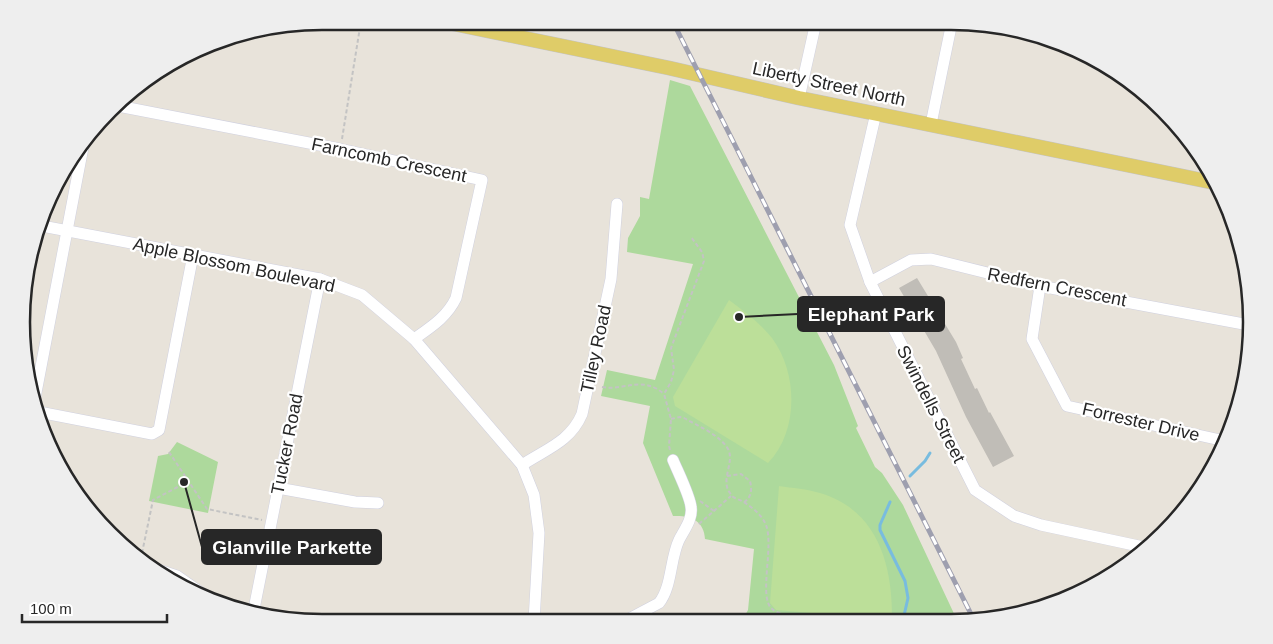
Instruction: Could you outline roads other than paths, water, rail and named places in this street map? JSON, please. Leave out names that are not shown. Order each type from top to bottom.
[{"type":"main road","name":"Liberty Street North","points":[[485,30],[670,68],[799,98],[1207,181]]},
{"type":"street","points":[[799,98],[814,30]]},
{"type":"street","points":[[931,124],[950,30]]},
{"type":"street","name":"Farncomb Crescent","points":[[124,107],[340,149],[482,180],[456,298],[444,316],[414,339]]},
{"type":"street","name":"Swindells Street","points":[[876,113],[850,225],[870,282],[975,490],[1014,516],[1041,525],[1139,546]]},
{"type":"street","points":[[37,385],[81,157]]},
{"type":"street","name":"Tilley Road","points":[[522,465],[562,441],[578,424],[582,414],[611,280],[617,204]]},
{"type":"street","name":"Apple Blossom Boulevard","points":[[46,227],[320,279],[362,294],[414,339],[522,465],[538,511],[539,533],[534,614]]},
{"type":"street","points":[[44,413],[152,434],[159,430],[193,255]]},
{"type":"street","name":"Redfern Crescent","points":[[870,282],[912,260],[931,259],[1040,286],[1243,324]]},
{"type":"street","name":"Tucker Road","points":[[255,606],[320,279]]},
{"type":"street","name":"Forrester Drive","points":[[1040,286],[1032,339],[1067,406],[1218,440]]},
{"type":"street","points":[[639,614],[660,603],[663,598],[678,541],[688,523],[691,508],[673,460]]},
{"type":"street","points":[[278,488],[355,502],[378,503]]},
{"type":"waterway","points":[[910,476],[930,453]]},
{"type":"waterway","points":[[890,502],[880,525],[880,530],[905,581],[908,598],[904,614]]},
{"type":"railway","points":[[677,30],[970,613]]},
{"type":"place","name":"Elephant Park","points":[[739,317]]},
{"type":"place","name":"Glanville Parkette","points":[[184,482]]}]
